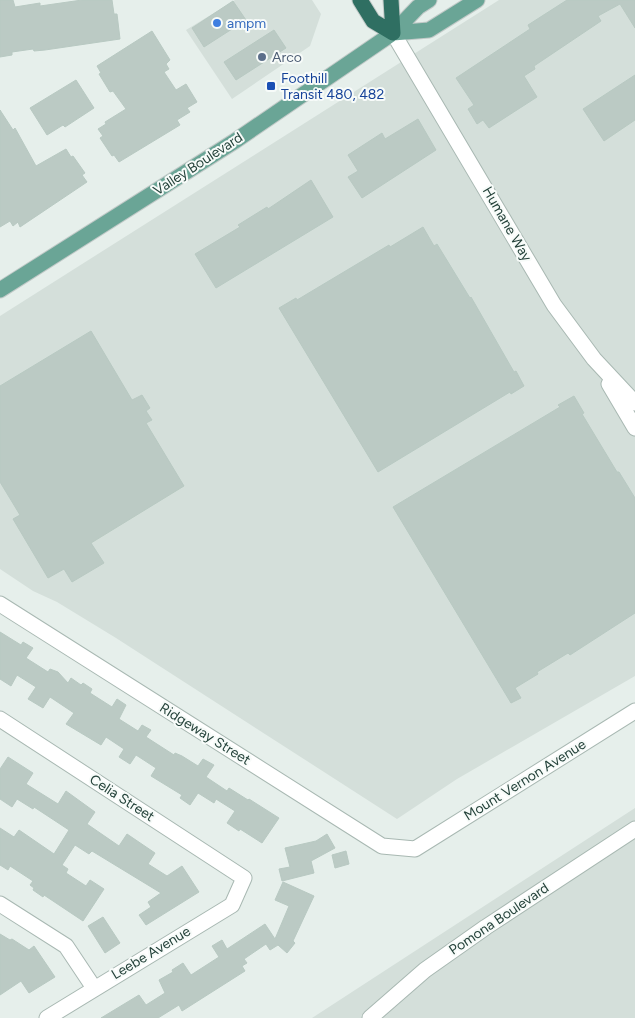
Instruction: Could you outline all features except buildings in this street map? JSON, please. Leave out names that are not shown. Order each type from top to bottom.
[{"type":"highway","points":[[360,0],[373,21],[393,33]]},
{"type":"highway","points":[[391,0],[393,33]]},
{"type":"main road","name":"Valley Boulevard","points":[[0,290],[235,141],[393,33],[418,7],[429,0]]},
{"type":"main road","name":"Valley Boulevard","points":[[393,33],[429,30],[477,0]]},
{"type":"street","name":"Humane Way","points":[[393,33],[554,305],[594,359],[635,403]]},
{"type":"street","points":[[594,359],[635,428]]},
{"type":"street","name":"Ridgeway Street","points":[[0,604],[382,846],[415,850]]},
{"type":"street","name":"Mount Vernon Avenue","points":[[415,850],[635,711]]},
{"type":"street","name":"Celia Street","points":[[0,719],[244,878]]},
{"type":"street","name":"Pomona Boulevard","points":[[370,1018],[425,970],[486,927],[635,830]]},
{"type":"street","name":"Leebe Avenue","points":[[47,1018],[232,905],[244,878]]},
{"type":"street","points":[[0,904],[66,946],[94,988]]},
{"type":"shaded area","points":[[235,0],[312,0],[321,14],[310,46],[232,99],[186,30]]},
{"type":"shaded area","points":[[499,0],[635,0],[635,676],[457,779],[397,819],[116,638],[57,602],[33,591],[0,569],[0,316]]},
{"type":"shaded area","points":[[635,808],[635,1018],[312,1018]]},
{"type":"place","name":"ampm","points":[[217,23]]},
{"type":"place","name":"Arco","points":[[262,57]]},
{"type":"place","name":"Foothill Transit 480, 482","points":[[271,86]]}]
